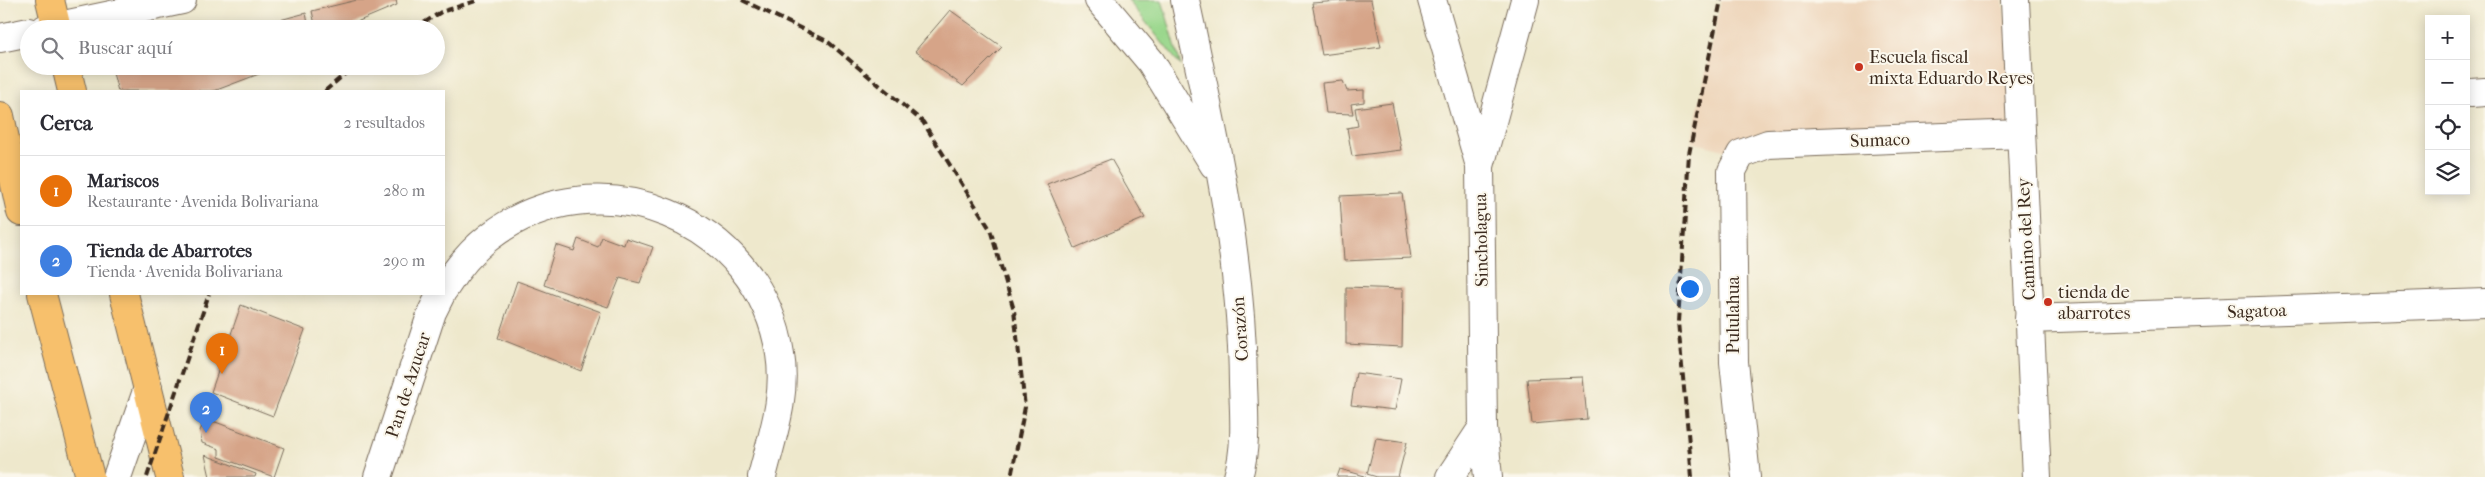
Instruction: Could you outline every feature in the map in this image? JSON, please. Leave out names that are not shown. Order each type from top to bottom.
[{"type":"main road","points":[[50,0],[52,20]]},
{"type":"main road","points":[[68,75],[72,90]]},
{"type":"main road","points":[[0,116],[20,207]]},
{"type":"main road","points":[[42,295],[90,477]]},
{"type":"main road","points":[[124,295],[170,477]]},
{"type":"street","points":[[86,20],[155,3],[182,0]]},
{"type":"street","name":"Corazón","points":[[1099,0],[1150,62],[1224,181]]},
{"type":"street","name":"Corazón","points":[[1185,0],[1224,181],[1243,328],[1244,454],[1238,477]]},
{"type":"street","name":"Sincholagua","points":[[1432,0],[1480,166],[1483,427]]},
{"type":"street","points":[[1480,166],[1525,0]]},
{"type":"street","name":"Camino del Rey","points":[[2015,0],[2037,477]]},
{"type":"street","points":[[0,38],[20,34]]},
{"type":"street","name":"Sumaco","points":[[1741,154],[1768,144],[2021,134]]},
{"type":"street","name":"Pululahua","points":[[1741,154],[1732,171],[1734,362],[1746,477]]},
{"type":"street","points":[[445,287],[455,271],[488,238],[532,213],[555,205],[580,200],[605,199],[630,202],[677,216],[704,231],[741,265],[768,309],[776,333],[783,376],[782,399],[762,477]]},
{"type":"street","name":"Pan de Azucar","points":[[378,477],[432,312],[440,295]]},
{"type":"street","name":"Sagatoa","points":[[2029,319],[2485,304]]},
{"type":"street","points":[[117,477],[148,388]]},
{"type":"street","points":[[1450,477],[1483,427]]},
{"type":"street","points":[[1483,427],[1488,477]]},
{"type":"shaded area","name":"Escuela fiscal mixta Eduardo Reyes","points":[[1721,0],[2003,0],[2021,134],[1741,154],[1691,142]]},
{"type":"green space","points":[[1128,0],[1162,0],[1181,66]]},
{"type":"building","points":[[357,0],[396,0],[397,5],[361,20],[314,20],[312,11]]},
{"type":"building","points":[[1371,0],[1381,47],[1322,55],[1312,3]]},
{"type":"building","points":[[950,10],[1002,47],[963,86],[915,51]]},
{"type":"building","points":[[306,13],[307,20],[280,20]]},
{"type":"building","points":[[114,75],[256,75],[217,90],[118,90]]},
{"type":"building","points":[[1343,81],[1347,91],[1364,90],[1364,102],[1351,104],[1353,114],[1326,113],[1322,83]]},
{"type":"building","points":[[1392,103],[1401,150],[1352,156],[1347,128],[1358,126],[1355,108]]},
{"type":"building","points":[[1111,159],[1145,218],[1075,248],[1047,184]]},
{"type":"building","points":[[1402,193],[1411,258],[1344,261],[1340,196]]},
{"type":"building","points":[[602,237],[624,245],[626,238],[653,247],[640,283],[620,278],[608,307],[544,285],[556,245],[574,251],[578,239],[598,247]]},
{"type":"building","points":[[517,281],[601,312],[581,371],[498,338]]},
{"type":"building","points":[[1346,287],[1403,289],[1402,347],[1346,344]]},
{"type":"building","points":[[241,305],[305,330],[273,416],[211,392]]},
{"type":"building","points":[[1356,373],[1401,379],[1395,410],[1351,405]]},
{"type":"building","points":[[1583,377],[1587,419],[1532,424],[1527,379]]},
{"type":"building","points":[[205,418],[284,448],[274,477],[219,457],[219,449],[202,443],[200,431]]},
{"type":"building","points":[[1376,438],[1407,442],[1398,477],[1377,477],[1367,474]]},
{"type":"building","points":[[205,455],[256,474],[255,477],[210,477]]},
{"type":"building","points":[[1340,469],[1365,476],[1365,477],[1337,477]]},
{"type":"railway","points":[[428,20],[441,12],[479,0]]},
{"type":"railway","points":[[742,0],[827,41],[923,122],[990,229],[1014,310],[1025,407],[1011,477]]},
{"type":"railway","points":[[1692,477],[1678,322],[1689,154],[1721,0]]},
{"type":"railway","points":[[326,90],[344,75]]},
{"type":"railway","points":[[147,477],[209,295]]},
{"type":"place","name":"Escuela fiscal mixta Eduardo Reyes","points":[[1859,67]]},
{"type":"place","name":"tienda de abarrotes","points":[[2048,302]]},
{"type":"place","name":"Mariscos","points":[[222,374]]},
{"type":"place","name":"Tienda de Abarrotes","points":[[206,433]]}]
